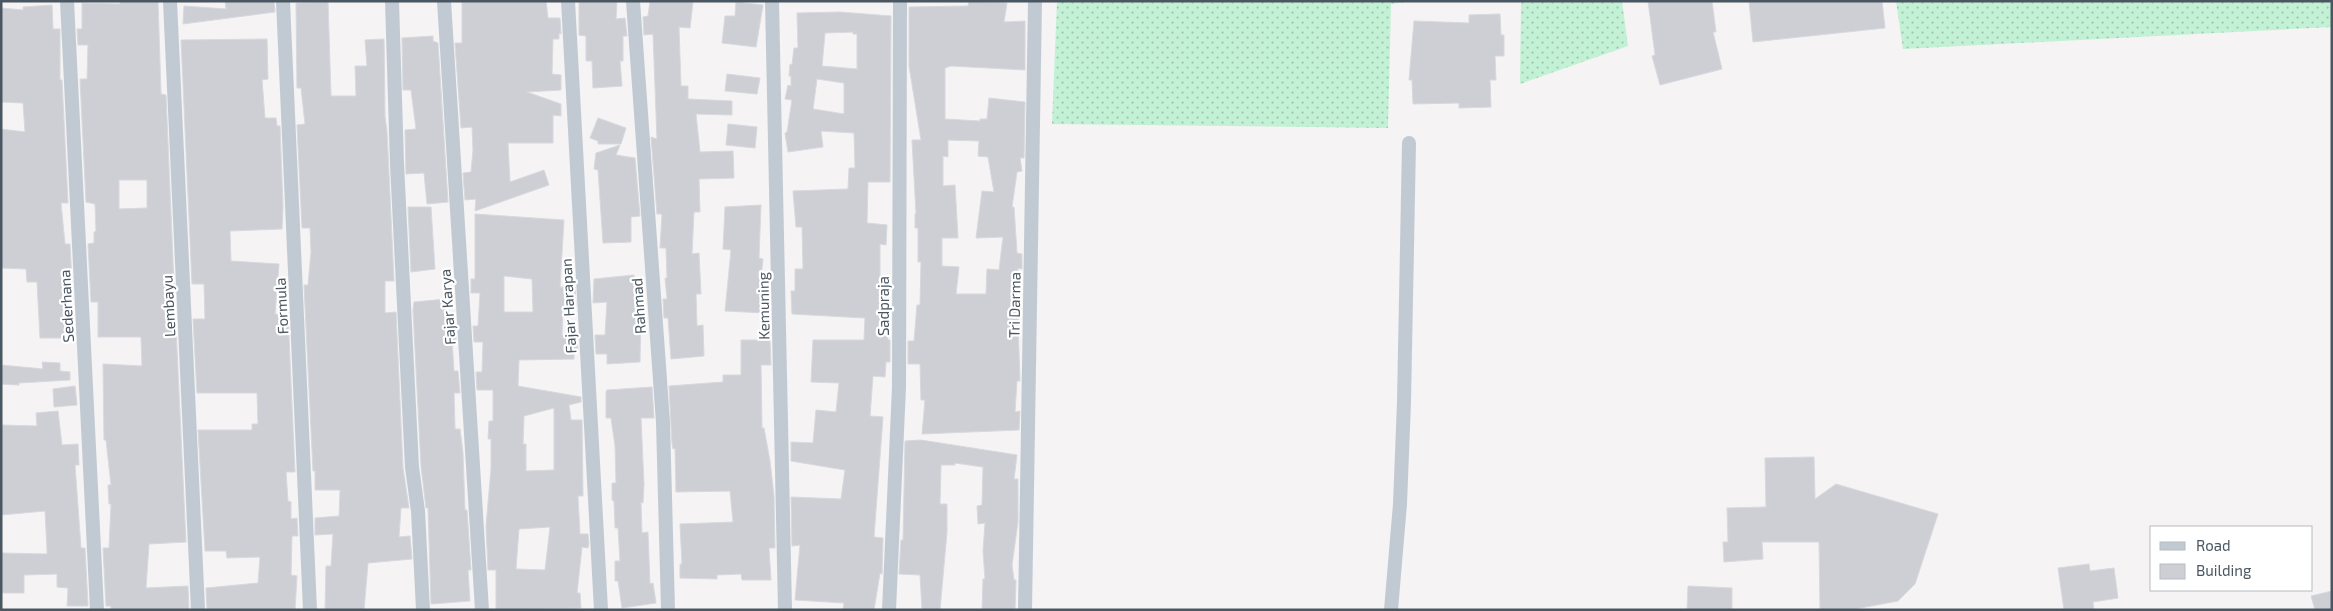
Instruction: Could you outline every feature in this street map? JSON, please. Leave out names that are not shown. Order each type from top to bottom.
[{"type":"street","name":"Sederhana","points":[[67,1],[97,610]]},
{"type":"street","name":"Lembayu","points":[[170,1],[198,610]]},
{"type":"street","name":"Formula","points":[[283,1],[310,610]]},
{"type":"street","points":[[392,1],[397,164],[412,467],[418,511],[422,610]]},
{"type":"street","name":"Fajar Karya","points":[[444,1],[482,610]]},
{"type":"street","name":"Fajar Harapan","points":[[568,1],[601,610]]},
{"type":"street","name":"Rahmad","points":[[633,1],[663,422],[668,610]]},
{"type":"street","name":"Kemuning","points":[[772,1],[785,610]]},
{"type":"street","name":"Sadpraja","points":[[889,610],[899,387],[900,1]]},
{"type":"street","name":"Tri Darma","points":[[1025,610],[1035,1]]},
{"type":"street","points":[[1392,610],[1400,504],[1404,402],[1409,143]]},
{"type":"green space","points":[[1057,1],[1414,1],[1391,4],[1388,128],[1052,124]]},
{"type":"green space","points":[[1521,1],[1622,1],[1628,46],[1520,84]]},
{"type":"green space","points":[[1896,1],[2332,1],[2332,27],[1903,49]]},
{"type":"building","points":[[120,1],[158,1],[161,94],[166,95],[174,284],[172,284],[175,306],[186,542],[149,544],[146,588],[188,586],[189,610],[111,610],[111,606],[106,606],[103,548],[109,548],[111,504],[109,504],[108,485],[111,485],[106,440],[104,440],[103,364],[142,366],[141,337],[98,337],[98,302],[91,302],[88,244],[94,243],[94,232],[96,231],[95,204],[86,202],[80,79],[87,79],[88,45],[78,45],[77,29],[82,29],[82,3],[120,4]],"holes":[[[119,180],[147,180],[147,208],[119,209]]]},
{"type":"building","points":[[225,1],[274,1],[275,12],[183,24],[184,6],[226,9]]},
{"type":"building","points":[[462,1],[546,1],[548,18],[560,18],[561,34],[559,33],[559,39],[553,39],[552,74],[561,75],[561,90],[527,92],[561,104],[561,116],[553,115],[553,143],[508,143],[510,182],[544,170],[549,185],[475,211],[476,199],[465,200],[463,173],[471,172],[473,150],[472,127],[461,128],[455,43],[462,43]]},
{"type":"building","points":[[579,1],[617,1],[616,19],[625,18],[627,36],[623,36],[623,61],[620,61],[622,86],[593,88],[592,61],[586,61],[586,36],[579,35]]},
{"type":"building","points":[[650,1],[693,2],[690,28],[679,27],[681,86],[688,86],[688,99],[732,101],[732,115],[696,114],[700,152],[733,151],[734,178],[699,179],[700,212],[694,212],[692,254],[699,253],[701,294],[696,294],[697,326],[703,325],[704,356],[671,359],[668,318],[664,318],[663,299],[667,299],[665,278],[667,278],[666,248],[660,248],[662,214],[657,214],[651,137],[657,139],[653,34],[644,35],[643,17],[648,16]]},
{"type":"building","points":[[969,1],[1007,3],[1004,22],[1025,21],[1025,70],[951,66],[945,68],[945,119],[980,121],[980,119],[987,119],[989,98],[1025,102],[1024,158],[1020,158],[1022,171],[1017,172],[1012,207],[1014,207],[1017,253],[1022,254],[1022,269],[1018,268],[1016,299],[1021,300],[1018,322],[1020,381],[1017,381],[1015,412],[1020,411],[1019,430],[922,434],[925,400],[921,400],[920,364],[908,364],[908,341],[914,341],[917,305],[920,305],[921,262],[918,262],[918,228],[915,228],[916,213],[912,140],[921,140],[909,66],[909,7],[968,6]],"holes":[[[948,140],[979,141],[978,156],[988,157],[994,192],[982,191],[976,238],[1003,237],[999,270],[987,269],[986,294],[956,294],[959,267],[942,266],[942,238],[958,238],[955,185],[943,186],[943,156],[948,157]]]},
{"type":"building","points":[[1648,1],[1712,1],[1716,32],[1713,32],[1722,69],[1660,85],[1652,56],[1655,55]]},
{"type":"building","points":[[1749,1],[1882,1],[1885,28],[1753,42]]},
{"type":"building","points":[[328,2],[331,96],[356,96],[355,66],[367,66],[365,40],[384,39],[385,117],[394,281],[385,281],[385,313],[396,312],[403,468],[409,508],[401,508],[399,537],[410,536],[412,559],[368,563],[364,610],[325,610],[326,566],[331,566],[333,534],[315,535],[315,518],[339,516],[340,490],[315,490],[315,471],[313,471],[304,285],[308,285],[311,252],[310,228],[302,228],[297,125],[305,124],[301,88],[297,88],[296,3]]},
{"type":"building","points":[[736,2],[763,5],[756,47],[722,43],[725,16],[735,16]]},
{"type":"building","points":[[52,5],[53,29],[60,29],[60,80],[62,80],[68,203],[61,203],[65,244],[70,244],[73,301],[66,303],[69,338],[40,338],[37,282],[27,282],[26,269],[1,268],[1,129],[25,132],[23,103],[1,102],[1,8],[23,10],[23,7]]},
{"type":"building","points":[[840,12],[891,16],[890,182],[868,182],[867,223],[887,225],[886,245],[880,244],[880,285],[886,285],[888,340],[890,340],[890,362],[886,362],[885,377],[873,376],[870,416],[883,417],[874,537],[883,538],[882,574],[880,573],[874,610],[843,610],[844,603],[795,600],[800,545],[792,546],[791,497],[841,499],[845,470],[791,461],[791,442],[813,443],[816,410],[836,412],[839,383],[811,382],[813,340],[864,340],[865,318],[792,314],[791,291],[795,291],[795,269],[803,269],[802,227],[796,227],[793,191],[848,189],[849,168],[855,168],[854,133],[821,131],[823,147],[788,152],[785,133],[787,132],[792,100],[785,99],[788,85],[791,86],[791,76],[789,76],[794,48],[798,48],[797,13]],"holes":[[[853,32],[853,34],[857,34],[857,69],[822,66],[825,33]],[[817,79],[844,83],[844,114],[813,109]]]},
{"type":"building","points":[[1500,14],[1501,35],[1504,35],[1504,56],[1495,56],[1496,80],[1490,80],[1491,107],[1459,108],[1459,103],[1413,104],[1412,80],[1409,80],[1414,21],[1469,23],[1469,15]]},
{"type":"building","points":[[433,36],[433,41],[438,43],[448,202],[427,204],[424,173],[406,174],[405,130],[416,129],[411,90],[403,90],[402,38]]},
{"type":"building","points":[[267,39],[268,79],[262,80],[265,118],[276,118],[277,126],[280,126],[282,229],[230,231],[231,261],[279,264],[275,314],[288,315],[295,472],[286,472],[288,501],[291,502],[291,519],[297,518],[298,536],[292,536],[291,575],[297,576],[295,610],[207,610],[206,588],[258,583],[260,557],[227,558],[226,551],[205,551],[198,430],[252,430],[252,424],[258,424],[257,393],[197,393],[193,319],[205,319],[204,284],[192,284],[181,40]]},
{"type":"building","points":[[727,74],[760,78],[757,94],[725,91]]},
{"type":"building","points":[[598,118],[626,128],[621,144],[598,144],[598,141],[590,138]]},
{"type":"building","points":[[728,124],[757,127],[755,148],[726,145]]},
{"type":"building","points":[[620,145],[616,155],[635,158],[640,216],[631,217],[631,242],[603,243],[598,170],[594,169],[596,153]]},
{"type":"building","points":[[761,205],[759,258],[763,259],[760,287],[766,287],[764,313],[725,311],[731,250],[723,249],[725,207]]},
{"type":"building","points":[[408,207],[431,207],[435,269],[411,272]]},
{"type":"building","points":[[475,214],[564,220],[560,287],[575,287],[576,305],[563,306],[562,335],[577,335],[578,353],[574,353],[574,359],[519,360],[518,386],[581,397],[581,402],[569,405],[571,420],[582,420],[583,496],[578,496],[580,534],[588,534],[589,543],[588,548],[582,547],[577,593],[580,593],[581,608],[496,610],[496,570],[488,570],[486,526],[491,469],[491,439],[488,439],[489,421],[493,421],[493,390],[477,390],[476,372],[482,372],[483,342],[474,342],[473,326],[478,326],[480,293],[471,293],[471,279],[475,279]],"holes":[[[504,276],[532,279],[533,312],[504,312]],[[554,408],[554,470],[526,471],[526,444],[523,444],[524,416]],[[550,527],[545,570],[516,569],[519,529]]]},
{"type":"building","points":[[634,275],[636,308],[641,308],[640,362],[607,364],[607,354],[596,354],[595,335],[605,335],[607,302],[593,303],[594,279]]},
{"type":"building","points":[[446,299],[448,328],[456,328],[456,341],[452,340],[454,371],[458,371],[460,393],[454,393],[455,429],[460,429],[463,453],[465,510],[467,510],[471,570],[468,570],[470,601],[431,604],[428,508],[426,508],[421,466],[413,310],[414,302]]},
{"type":"building","points":[[741,340],[770,340],[771,365],[761,365],[762,428],[764,428],[770,461],[774,496],[775,548],[769,548],[771,580],[742,580],[741,574],[717,575],[717,579],[680,578],[680,564],[682,564],[680,524],[733,522],[730,491],[676,492],[675,448],[673,449],[672,443],[669,386],[723,382],[723,375],[741,375]]},
{"type":"building","points":[[42,362],[60,363],[60,371],[70,372],[70,380],[19,383],[19,385],[1,384],[1,365],[43,369]]},
{"type":"building","points":[[75,386],[77,405],[54,407],[53,389]]},
{"type":"building","points":[[652,387],[654,418],[641,418],[644,485],[643,503],[641,502],[642,533],[648,532],[650,584],[653,583],[656,603],[622,608],[618,581],[615,581],[615,561],[620,561],[618,528],[615,528],[614,501],[612,500],[612,483],[616,483],[615,446],[611,418],[606,418],[606,392],[607,390]]},
{"type":"building","points":[[58,411],[62,445],[78,444],[79,465],[75,465],[81,548],[85,548],[88,606],[67,606],[68,588],[57,587],[57,574],[24,575],[24,593],[1,593],[1,553],[47,554],[47,549],[45,511],[1,515],[1,425],[37,426],[36,413]]},
{"type":"building","points":[[921,440],[1017,455],[1014,479],[1018,479],[1018,522],[1012,565],[1014,580],[1016,580],[1015,610],[982,610],[983,579],[985,579],[983,551],[985,523],[978,524],[977,506],[982,505],[983,467],[955,463],[955,465],[941,465],[940,504],[947,504],[947,532],[940,610],[922,610],[920,575],[899,574],[901,540],[903,540],[905,441]]},
{"type":"building","points":[[1814,457],[1815,499],[1836,484],[1938,514],[1915,584],[1898,601],[1850,610],[1820,610],[1819,542],[1762,542],[1763,559],[1724,562],[1723,542],[1728,542],[1727,508],[1766,507],[1765,458]]},
{"type":"building","points":[[2089,564],[2090,571],[2114,568],[2118,598],[2093,602],[2094,610],[2064,610],[2058,568]]},
{"type":"building","points":[[1688,586],[1732,588],[1732,610],[1687,610]]},
{"type":"building","points":[[2332,591],[2332,610],[2315,610],[2311,596]]}]
